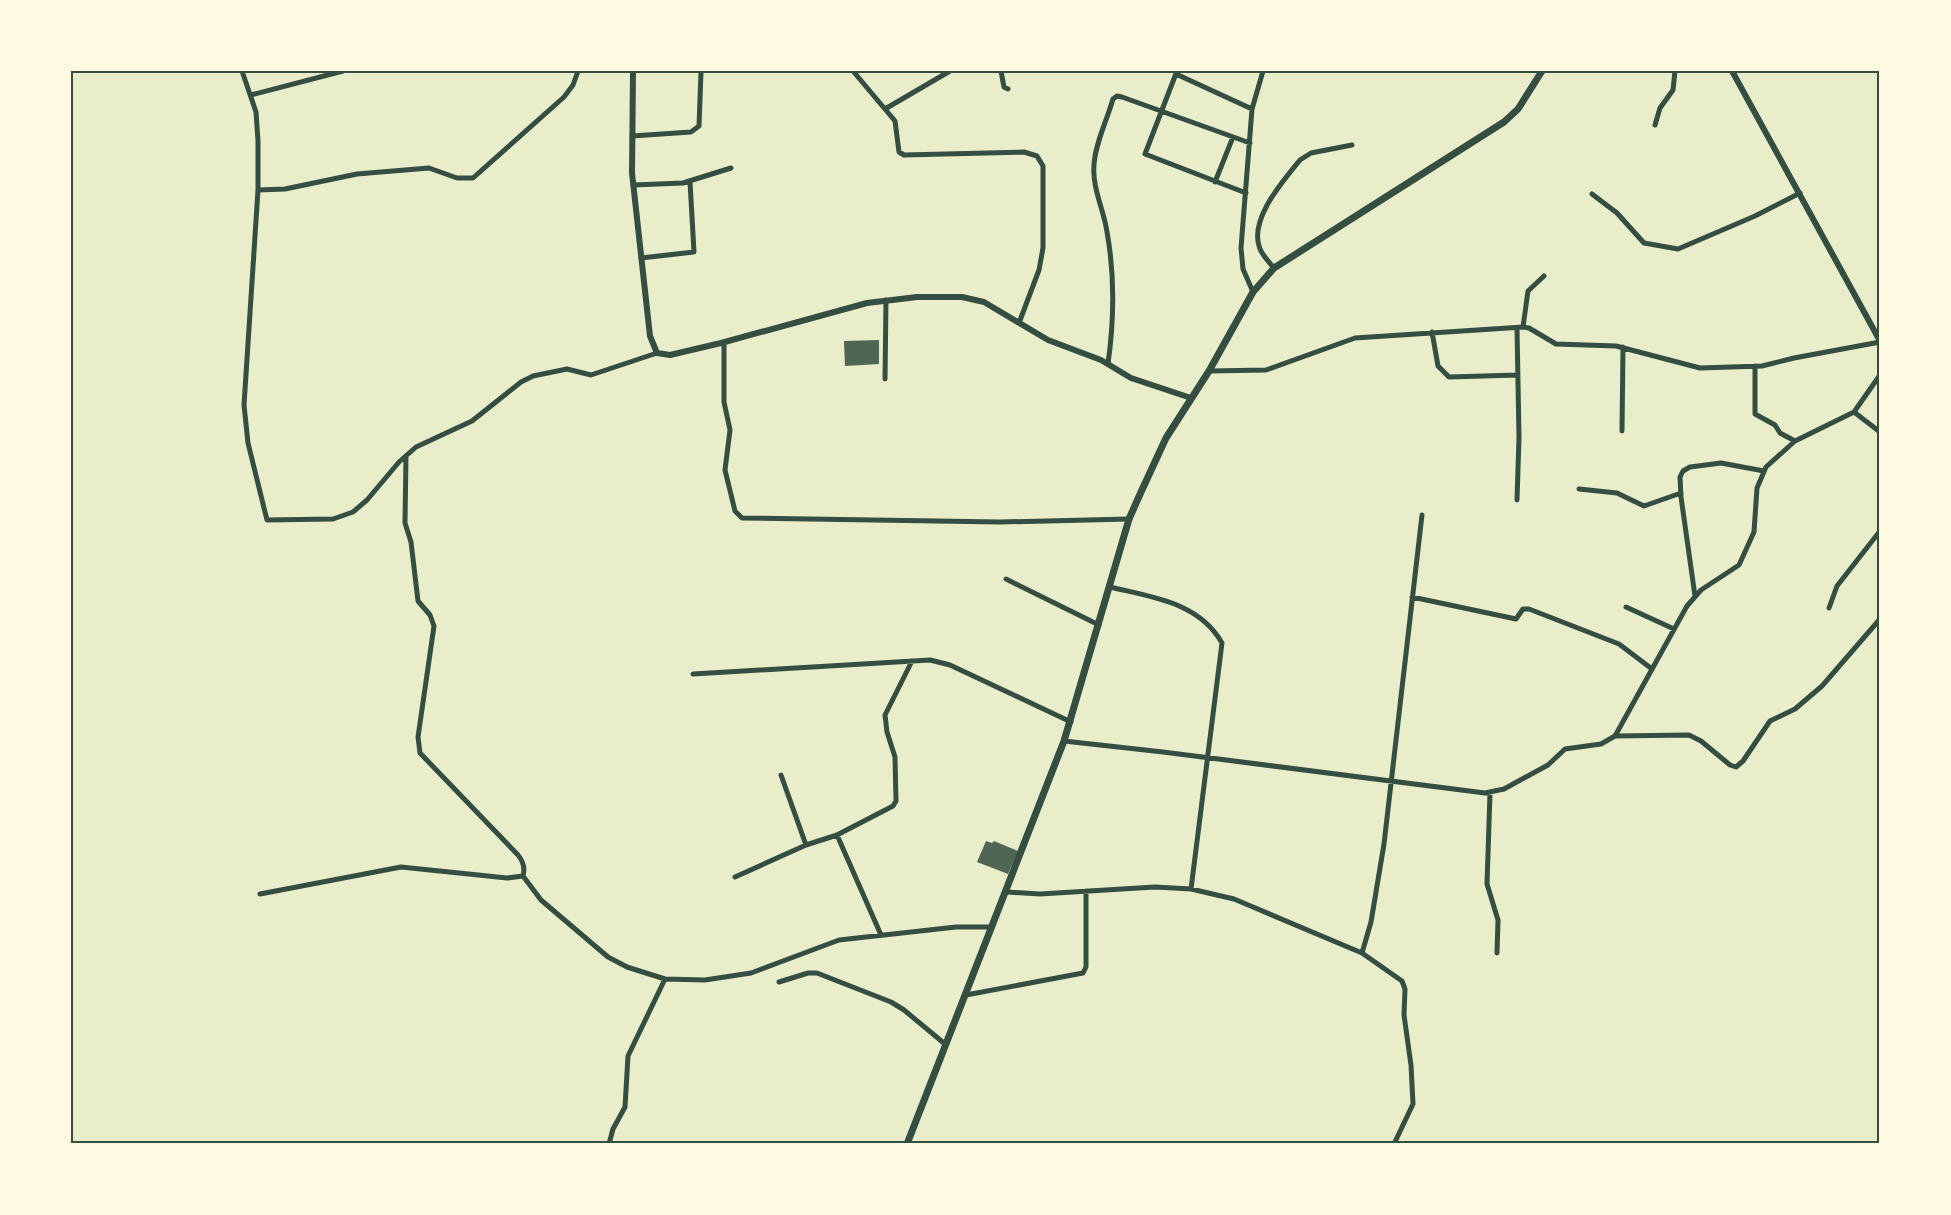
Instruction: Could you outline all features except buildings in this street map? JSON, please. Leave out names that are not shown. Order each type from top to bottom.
[{"type":"main road","points":[[907,1144],[945,1044],[1007,892],[1071,722],[1129,520],[1166,438],[1209,371],[1253,292],[1274,268],[1504,122],[1518,109],[1542,71]]},
{"type":"street","points":[[242,71],[256,112],[258,142],[258,190],[244,405],[248,443],[267,520],[333,519],[344,516],[367,500],[416,447],[472,420],[521,382],[533,376],[567,369],[592,374],[657,353],[670,355],[838,310],[886,300],[952,296],[974,299],[998,309],[1048,340],[1086,353],[1144,384],[1183,393],[1191,398]]},
{"type":"street","points":[[251,94],[343,71]]},
{"type":"street","points":[[258,190],[285,189],[357,174],[429,168],[457,178],[473,178],[564,97],[574,85],[578,71]]},
{"type":"street","points":[[633,71],[633,185],[650,336],[657,353]]},
{"type":"street","points":[[853,71],[894,121],[899,152],[904,155],[1024,152],[1037,156],[1043,166],[1043,248],[1039,270],[1018,322]]},
{"type":"street","points":[[885,109],[950,71]]},
{"type":"street","points":[[1001,71],[1004,87],[1008,89]]},
{"type":"street","points":[[1253,292],[1243,269],[1241,248],[1252,109],[1263,71]]},
{"type":"street","points":[[1655,125],[1660,108],[1673,90],[1675,71]]},
{"type":"street","points":[[1209,371],[1266,370],[1355,338],[1520,328],[1529,328],[1556,344],[1623,347],[1700,368],[1772,365],[1794,358],[1880,342],[1732,71]]},
{"type":"street","points":[[632,136],[691,132],[699,126],[701,72]]},
{"type":"street","points":[[1246,193],[1146,156],[1145,154],[1177,73],[1252,109]]},
{"type":"street","points":[[1108,364],[1113,331],[1112,284],[1107,230],[1094,171],[1095,159],[1114,98],[1119,96],[1250,143]]},
{"type":"street","points":[[1215,182],[1233,136]]},
{"type":"street","points":[[1274,268],[1260,250],[1258,241],[1266,204],[1300,160],[1311,153],[1352,145]]},
{"type":"street","points":[[633,185],[690,182],[731,168]]},
{"type":"street","points":[[641,258],[694,252],[690,182]]},
{"type":"street","points":[[1592,194],[1617,213],[1644,243],[1678,249],[1754,216],[1800,193]]},
{"type":"street","points":[[1517,500],[1520,328],[1528,291],[1544,276]]},
{"type":"street","points":[[885,379],[886,300]]},
{"type":"street","points":[[1432,332],[1438,366],[1449,377],[1518,375]]},
{"type":"street","points":[[724,342],[724,402],[730,430],[725,470],[735,511],[742,518],[1000,522],[1129,520]]},
{"type":"street","points":[[1622,431],[1623,347]]},
{"type":"street","points":[[1754,366],[1755,414],[1774,425],[1780,433],[1795,440]]},
{"type":"street","points":[[1615,736],[1674,629],[1695,596],[1739,565],[1754,532],[1756,488],[1764,472],[1795,440],[1854,412],[1880,375]]},
{"type":"street","points":[[1854,412],[1880,432]]},
{"type":"street","points":[[406,456],[405,524],[412,542],[418,601],[430,615],[434,626],[418,737],[420,753],[518,855],[522,860],[523,876],[541,900],[608,957],[628,967],[665,979],[705,980],[751,974],[839,940],[956,927],[992,927]]},
{"type":"street","points":[[1695,596],[1681,493],[1680,477],[1683,471],[1690,467],[1728,464],[1764,472]]},
{"type":"street","points":[[1579,489],[1617,494],[1644,506],[1681,493]]},
{"type":"street","points":[[1362,953],[1371,922],[1379,879],[1422,515]]},
{"type":"street","points":[[1829,608],[1836,586],[1880,530]]},
{"type":"street","points":[[1006,579],[1099,625]]},
{"type":"street","points":[[1110,587],[1185,607],[1198,615],[1217,634],[1222,647],[1206,758],[1191,889]]},
{"type":"street","points":[[1412,597],[1516,619],[1523,609],[1529,609],[1619,644],[1652,669]]},
{"type":"street","points":[[1626,608],[1674,629]]},
{"type":"street","points":[[1064,741],[1490,792],[1504,789],[1548,765],[1564,749],[1601,744],[1615,736],[1689,735],[1701,741],[1730,765],[1736,767],[1743,762],[1770,721],[1795,709],[1822,686],[1880,619]]},
{"type":"street","points":[[693,674],[930,660],[950,665],[1071,722]]},
{"type":"street","points":[[734,877],[806,845],[837,835],[895,804],[895,757],[886,732],[885,715],[912,661]]},
{"type":"street","points":[[782,775],[806,845]]},
{"type":"street","points":[[1490,792],[1487,884],[1498,920],[1497,953]]},
{"type":"street","points":[[837,835],[881,935]]},
{"type":"street","points":[[260,894],[401,867],[507,878],[523,876]]},
{"type":"street","points":[[1007,892],[1040,894],[1155,887],[1191,889],[1234,899],[1362,953],[1402,981],[1405,989],[1404,1015],[1412,1065],[1413,1104],[1394,1144]]},
{"type":"street","points":[[966,995],[1083,973],[1086,967],[1086,891]]},
{"type":"street","points":[[779,982],[808,973],[817,973],[891,1002],[904,1010],[945,1044]]},
{"type":"street","points":[[609,1144],[613,1129],[625,1107],[628,1056],[665,979]]}]
